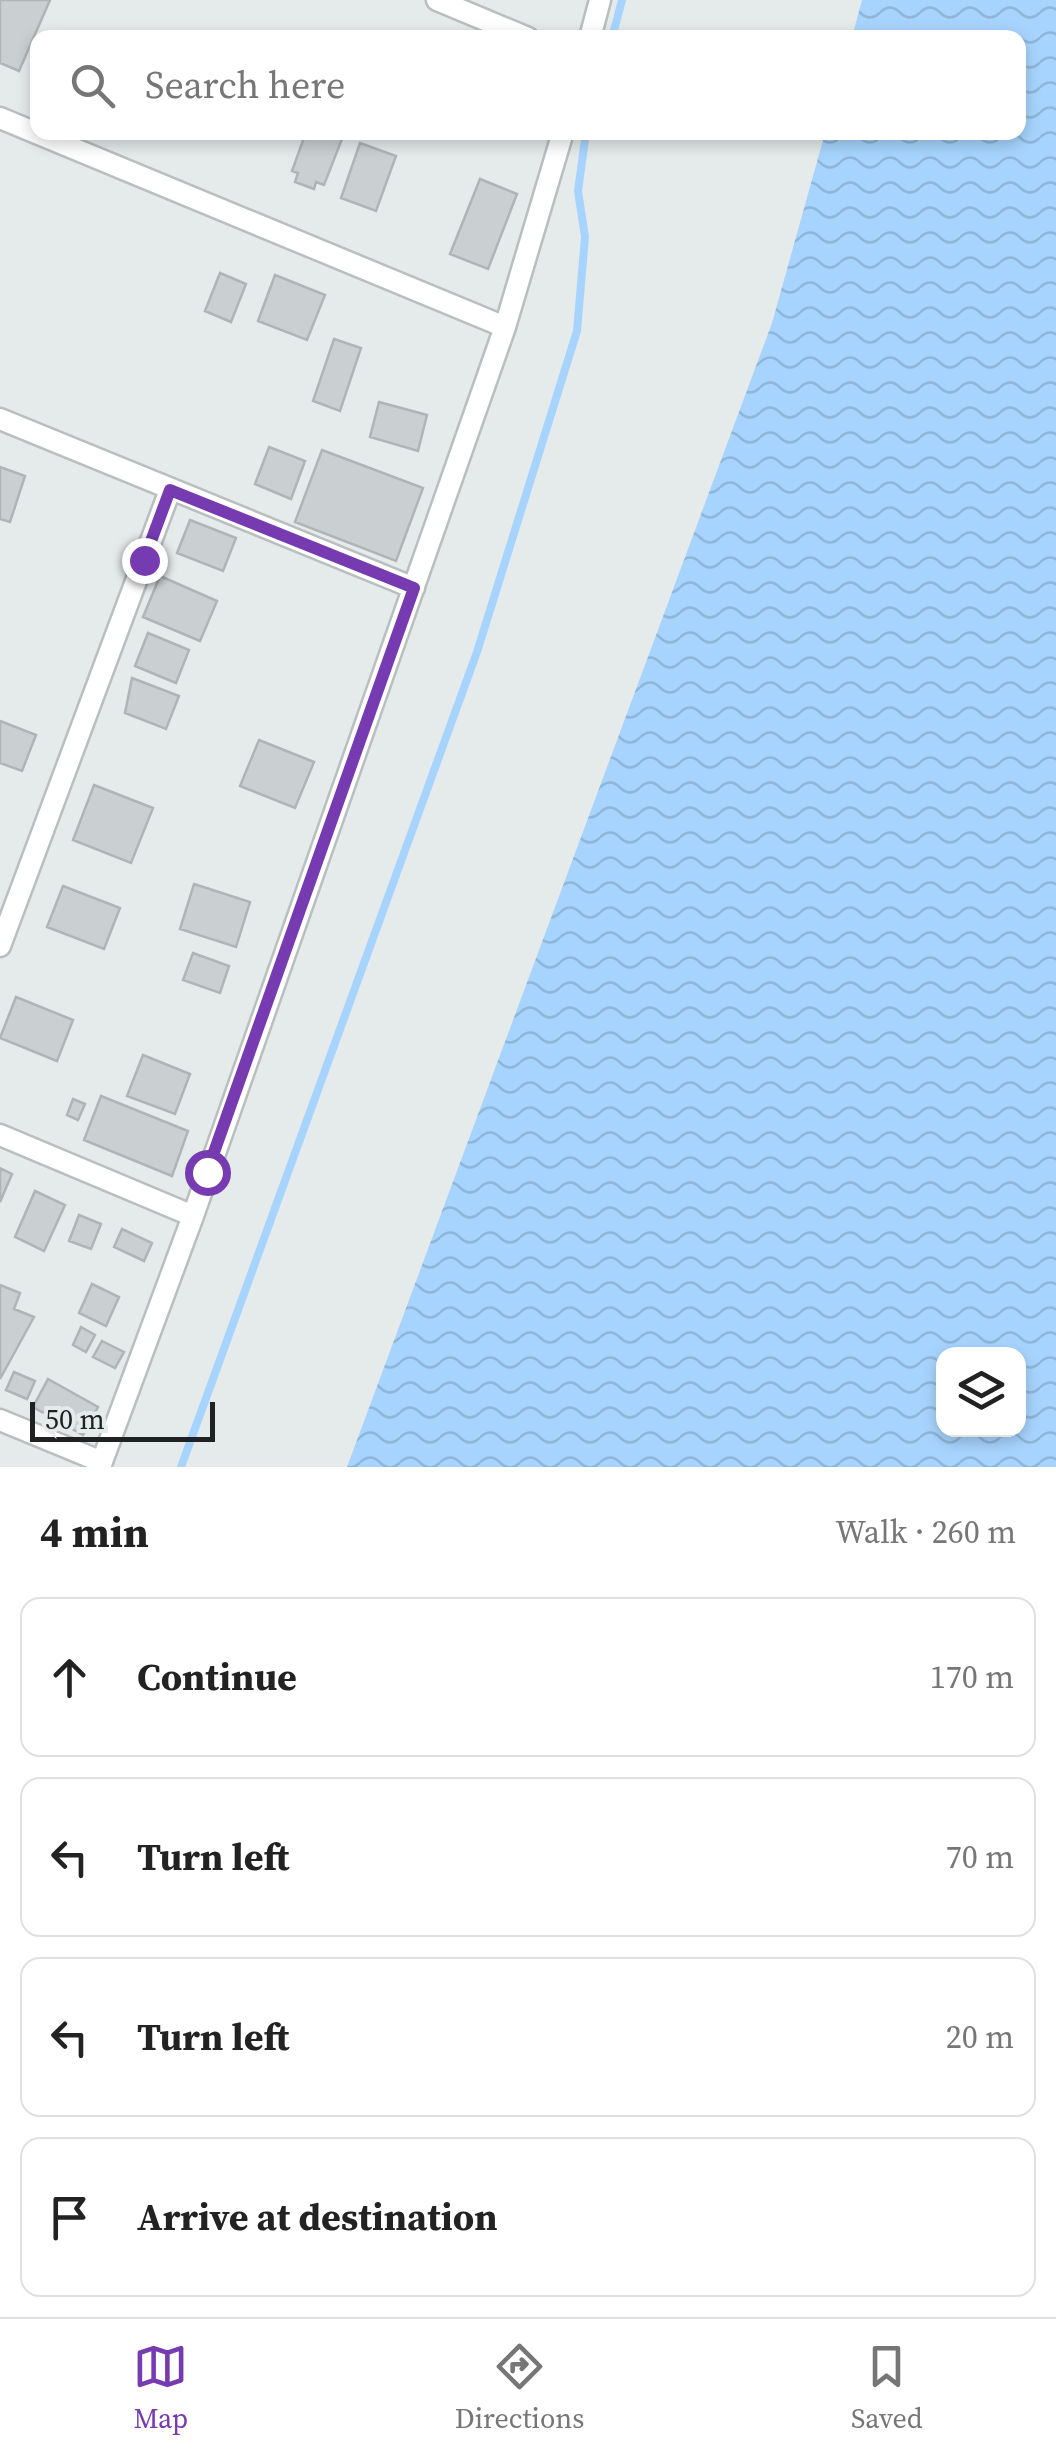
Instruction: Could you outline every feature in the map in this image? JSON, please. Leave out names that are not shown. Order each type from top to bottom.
[{"type":"street","points":[[437,0],[509,30]]},
{"type":"street","points":[[592,30],[600,0]]},
{"type":"street","points":[[0,118],[30,130]]},
{"type":"street","points":[[53,140],[505,327]]},
{"type":"street","points":[[0,1420],[101,1464],[193,1216],[505,327],[561,140]]},
{"type":"street","points":[[0,418],[414,588]]},
{"type":"street","points":[[0,946],[170,490]]},
{"type":"street","points":[[0,1134],[193,1216]]},
{"type":"water","points":[[862,0],[1056,0],[1056,1467],[347,1467],[772,323],[823,140],[1026,140],[1026,30],[854,30]]},
{"type":"building","points":[[0,0],[50,0],[37,30],[30,30],[30,46],[19,71],[0,63]]},
{"type":"building","points":[[303,140],[342,140],[324,185],[316,182],[314,189],[295,182],[298,173],[292,171]]},
{"type":"building","points":[[360,143],[396,156],[376,211],[341,198]]},
{"type":"building","points":[[480,179],[517,194],[488,269],[450,254]]},
{"type":"building","points":[[220,273],[246,284],[231,322],[205,311]]},
{"type":"building","points":[[275,275],[325,295],[307,340],[258,321]]},
{"type":"building","points":[[334,339],[361,348],[340,411],[313,401]]},
{"type":"building","points":[[379,402],[427,415],[418,451],[370,437]]},
{"type":"building","points":[[269,447],[305,461],[291,499],[255,484]]},
{"type":"building","points":[[322,450],[423,488],[396,561],[295,522]]},
{"type":"building","points":[[0,467],[25,476],[10,522],[0,519]]},
{"type":"building","points":[[190,520],[236,538],[223,571],[177,553]]},
{"type":"building","points":[[160,576],[217,601],[200,641],[143,617]]},
{"type":"building","points":[[148,633],[189,650],[176,683],[135,666]]},
{"type":"building","points":[[132,678],[179,696],[166,729],[125,713]]},
{"type":"building","points":[[0,721],[36,735],[22,771],[0,763]]},
{"type":"building","points":[[259,740],[314,762],[295,808],[240,786]]},
{"type":"building","points":[[94,785],[153,808],[131,863],[73,840]]},
{"type":"building","points":[[194,884],[250,902],[236,947],[180,929]]},
{"type":"building","points":[[63,886],[120,908],[104,949],[47,927]]},
{"type":"building","points":[[193,953],[229,966],[220,993],[183,980]]},
{"type":"building","points":[[16,997],[73,1020],[57,1061],[0,1038]]},
{"type":"building","points":[[143,1055],[190,1074],[175,1114],[127,1096]]},
{"type":"building","points":[[101,1096],[188,1131],[172,1176],[84,1140]]},
{"type":"building","points":[[73,1099],[85,1104],[78,1120],[67,1115]]},
{"type":"building","points":[[0,1168],[12,1174],[0,1202]]},
{"type":"building","points":[[35,1191],[65,1205],[44,1251],[15,1237]]},
{"type":"building","points":[[79,1215],[101,1224],[91,1249],[69,1241]]},
{"type":"building","points":[[122,1229],[152,1243],[144,1261],[114,1247]]},
{"type":"building","points":[[92,1284],[119,1297],[106,1326],[79,1313]]},
{"type":"building","points":[[0,1285],[20,1293],[14,1309],[34,1317],[0,1379]]},
{"type":"building","points":[[81,1327],[95,1335],[86,1352],[73,1345]]},
{"type":"building","points":[[102,1341],[124,1352],[115,1368],[93,1357]]},
{"type":"building","points":[[14,1372],[35,1381],[27,1399],[6,1390]]},
{"type":"building","points":[[48,1379],[98,1407],[83,1435],[33,1407]]},
{"type":"waterway","points":[[614,30],[622,0]]},
{"type":"waterway","points":[[181,1467],[477,652],[577,331],[585,237],[578,191],[585,140]]},
{"type":"route","points":[[144,560],[170,490],[414,588],[207,1172]]}]
